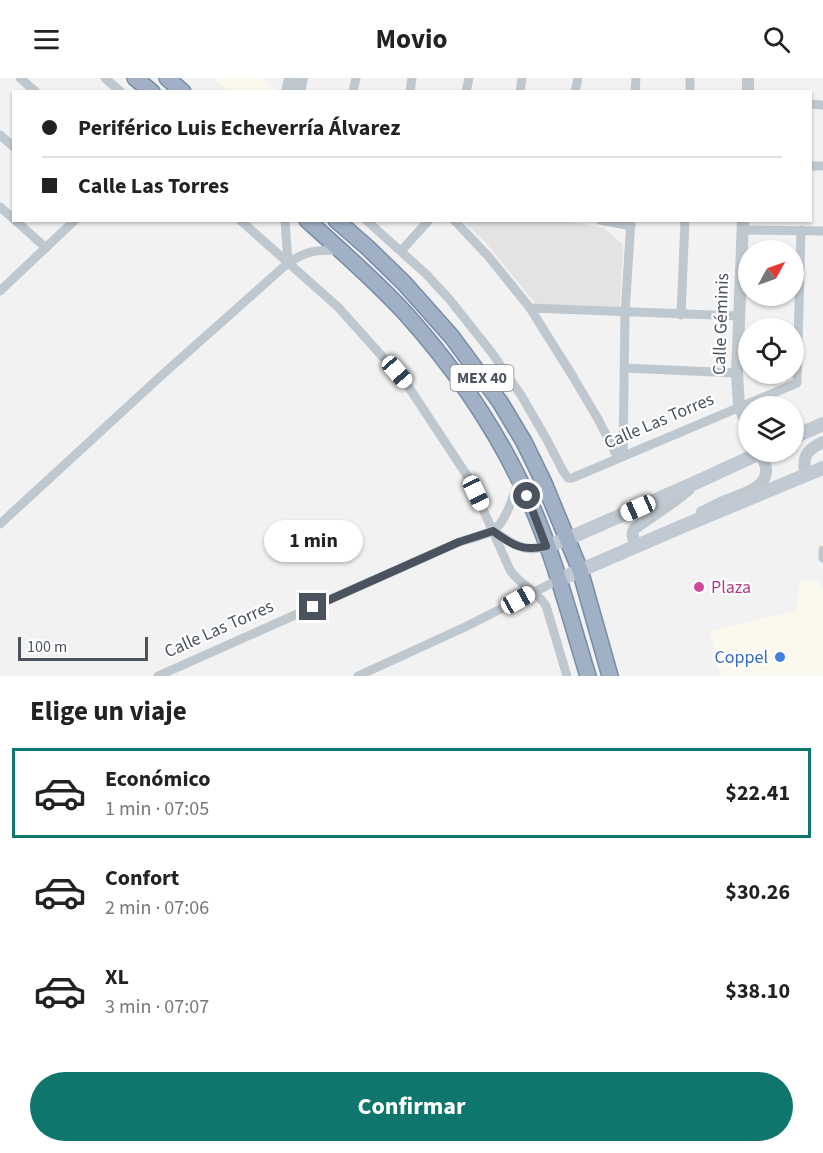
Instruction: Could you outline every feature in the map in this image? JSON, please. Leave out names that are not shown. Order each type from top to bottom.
[{"type":"highway","points":[[135,78],[150,90]]},
{"type":"highway","points":[[167,78],[181,90]]},
{"type":"highway","name":"MEX 40","points":[[309,222],[407,315],[448,365],[491,428],[519,479],[534,513],[588,676]]},
{"type":"highway","name":"MEX 40","points":[[338,222],[411,291],[452,337],[500,402],[524,442],[571,539],[609,676]]},
{"type":"highway","points":[[558,580],[560,559],[571,539]]},
{"type":"main road","points":[[804,433],[823,424]]},
{"type":"main road","points":[[546,546],[571,539],[740,462]]},
{"type":"main road","points":[[558,580],[823,468]]},
{"type":"main road","points":[[589,600],[588,582],[604,560]]},
{"type":"street","points":[[20,78],[34,90]]},
{"type":"street","points":[[105,78],[119,90]]},
{"type":"street","points":[[293,87],[302,78]]},
{"type":"street","points":[[0,135],[12,145]]},
{"type":"street","points":[[0,207],[12,218]]},
{"type":"street","points":[[16,222],[46,248]]},
{"type":"street","points":[[2,286],[73,222]]},
{"type":"street","points":[[242,222],[338,307],[406,383],[470,480],[510,570],[546,606],[567,676]]},
{"type":"street","points":[[285,222],[288,263]]},
{"type":"street","points":[[368,222],[401,251],[427,222]]},
{"type":"street","points":[[456,222],[488,256],[530,308],[621,457]]},
{"type":"street","points":[[681,315],[685,222]]},
{"type":"street","points":[[621,457],[625,313],[631,223]]},
{"type":"street","points":[[742,225],[823,231]]},
{"type":"street","name":"Calle Géminis","points":[[738,396],[736,373],[742,225]]},
{"type":"street","name":"Calle Las Torres","points":[[764,396],[797,383],[801,230]]},
{"type":"street","points":[[0,524],[288,263],[312,251],[340,250]]},
{"type":"street","name":"Calle Las Torres","points":[[401,251],[450,300],[492,352],[521,394],[568,478],[576,477],[738,406]]},
{"type":"street","points":[[530,308],[739,316]]},
{"type":"street","points":[[624,368],[736,373]]},
{"type":"street","points":[[805,476],[806,455],[813,447],[823,442]]},
{"type":"street","points":[[683,526],[694,516],[750,491],[762,482],[766,470],[764,462]]},
{"type":"street","points":[[493,531],[501,522],[519,479]]},
{"type":"street","points":[[636,546],[632,536],[634,528],[697,482]]},
{"type":"street","points":[[493,531],[526,549],[546,546]]},
{"type":"street","name":"Calle Las Torres","points":[[158,676],[459,542],[493,531]]},
{"type":"street","points":[[823,550],[823,558]]},
{"type":"street","points":[[358,676],[465,627],[558,580]]},
{"type":"shaded area","points":[[216,78],[262,78],[277,90],[228,90],[215,80]]},
{"type":"shaded area","points":[[464,222],[570,222],[604,228],[623,245],[620,307],[536,304],[485,242]]},
{"type":"shaded area","points":[[800,580],[818,581],[823,591],[823,676],[721,676],[710,631],[796,611]]},
{"type":"place","name":"Plaza","points":[[699,587]]},
{"type":"place","name":"Coppel","points":[[780,657]]},
{"type":"route","points":[[313,607],[459,542],[493,531],[526,549],[546,546],[527,496]]}]
